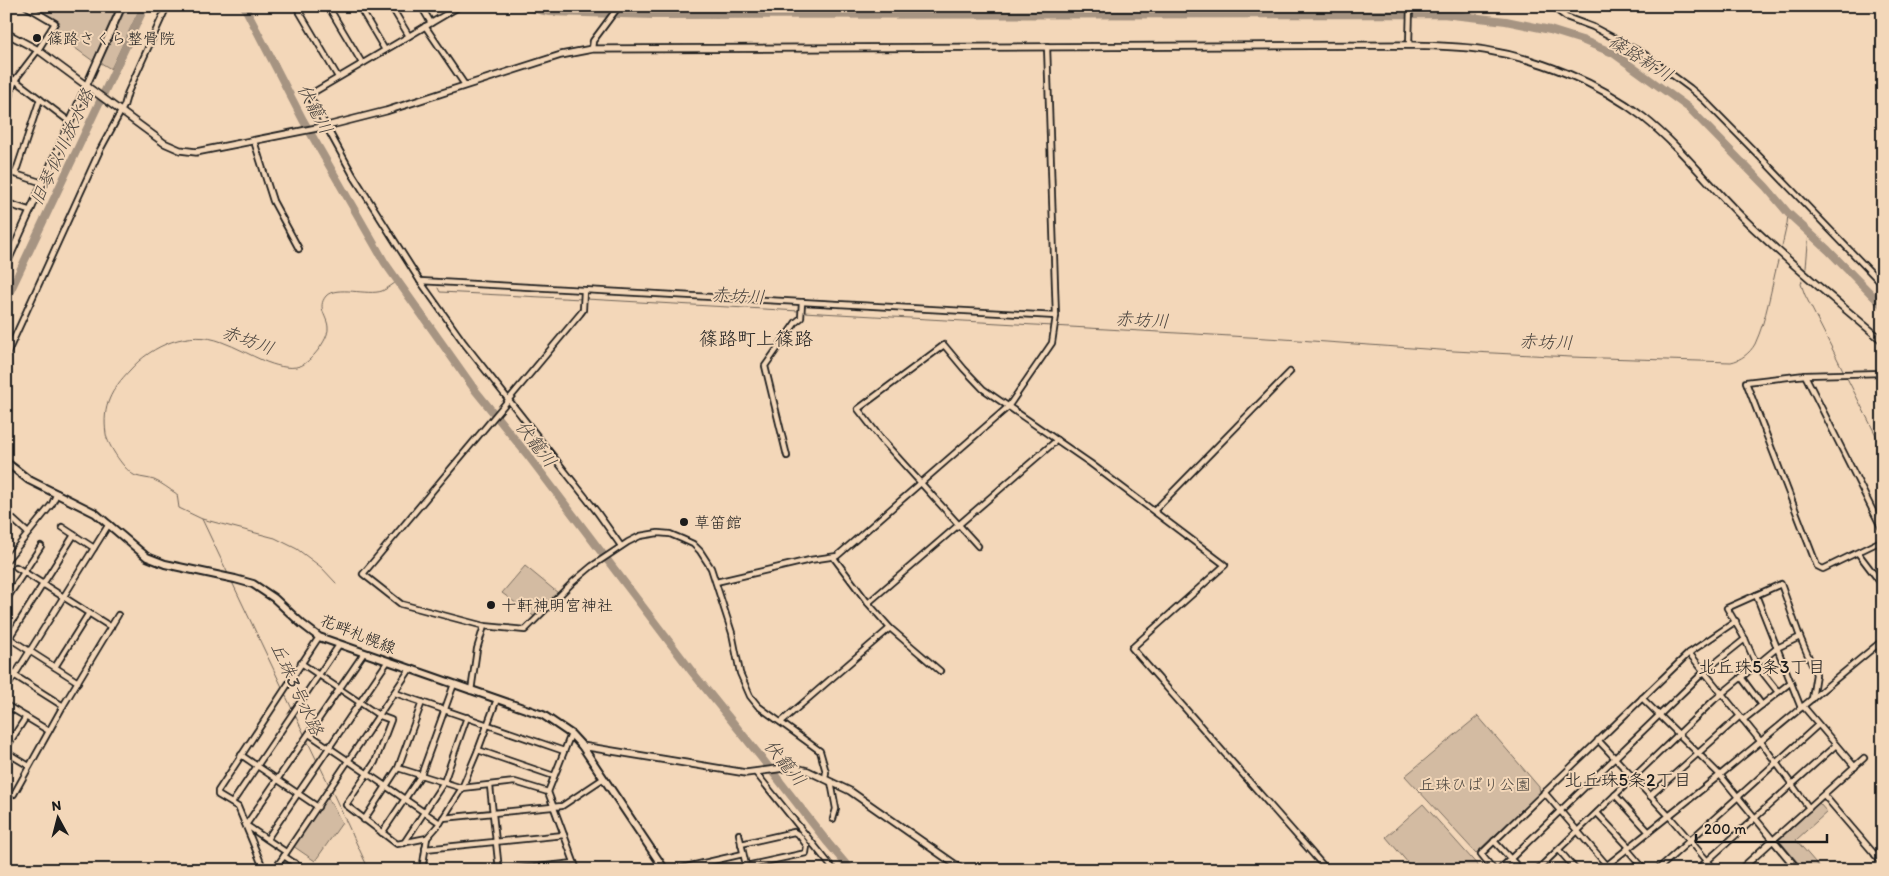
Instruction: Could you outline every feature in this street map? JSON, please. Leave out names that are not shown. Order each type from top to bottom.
[{"type":"main road","name":"花畔札幌線","points":[[6,462],[29,480],[84,506],[110,524],[130,544],[147,557],[165,564],[235,578],[253,584],[267,592],[302,624],[319,636],[339,645],[543,715],[571,734],[582,746],[665,870]]},
{"type":"street","points":[[6,106],[15,80],[38,50],[55,23],[26,6]]},
{"type":"street","points":[[6,265],[122,6]]},
{"type":"street","points":[[6,356],[167,6]]},
{"type":"street","points":[[306,6],[297,9],[338,77]]},
{"type":"street","points":[[328,6],[362,63]]},
{"type":"street","points":[[359,6],[385,50]]},
{"type":"street","points":[[391,6],[409,36]]},
{"type":"street","points":[[421,6],[431,23]]},
{"type":"street","points":[[460,6],[309,95],[353,175],[420,281],[507,401],[598,512],[619,548]]},
{"type":"street","points":[[592,49],[594,38],[618,6]]},
{"type":"street","points":[[1409,45],[1410,6]]},
{"type":"street","points":[[1559,6],[1558,11],[1566,17],[1593,27],[1644,54],[1704,100],[1883,285]]},
{"type":"street","points":[[425,26],[465,85]]},
{"type":"street","points":[[6,33],[38,50],[164,143],[180,150],[196,152],[325,127],[386,111],[561,56],[592,49],[1409,45],[1484,50],[1527,59],[1568,74],[1606,93],[1643,117],[1684,154],[1719,195],[1772,246],[1883,341]]},
{"type":"street","points":[[716,582],[810,560],[834,558],[1008,407],[1052,343],[1055,317],[1047,46]]},
{"type":"street","points":[[6,78],[15,80],[70,122]]},
{"type":"street","points":[[15,174],[40,99]]},
{"type":"street","points":[[254,141],[273,201],[299,249]]},
{"type":"street","points":[[6,171],[43,183]]},
{"type":"street","points":[[6,203],[30,211]]},
{"type":"street","points":[[420,281],[1055,317]]},
{"type":"street","points":[[584,290],[584,302],[580,314],[363,574],[400,604],[484,626],[525,630],[573,582],[595,564],[634,539],[650,534],[670,534],[693,544],[711,568],[732,634],[744,686],[758,706],[820,751],[826,772],[825,779]]},
{"type":"street","points":[[787,456],[765,366],[801,316],[802,304]]},
{"type":"street","points":[[978,546],[882,440],[858,409],[944,345],[983,389],[1090,462],[1224,566],[1132,648],[1328,870]]},
{"type":"street","points":[[1154,511],[1290,372]]},
{"type":"street","points":[[1883,373],[1805,375],[1746,382],[1817,566],[1823,569],[1883,540]]},
{"type":"street","points":[[1805,375],[1883,531]]},
{"type":"street","points":[[868,603],[1057,440]]},
{"type":"street","points":[[6,561],[52,504],[57,493]]},
{"type":"street","points":[[6,513],[28,534]]},
{"type":"street","points":[[6,689],[110,524]]},
{"type":"street","points":[[62,527],[94,548]]},
{"type":"street","points":[[74,536],[8,637],[78,682]]},
{"type":"street","points":[[6,600],[41,546]]},
{"type":"street","points":[[1858,553],[1883,586]]},
{"type":"street","points":[[834,558],[868,603],[890,628],[940,671]]},
{"type":"street","points":[[16,567],[111,627]]},
{"type":"street","points":[[1778,692],[1756,664],[1736,621],[1727,608],[1781,584],[1800,638],[1816,674],[1812,699]]},
{"type":"street","points":[[1756,595],[1790,682],[1802,707],[1854,767]]},
{"type":"street","points":[[54,667],[88,613]]},
{"type":"street","points":[[14,794],[63,706],[118,615]]},
{"type":"street","points":[[1494,870],[1480,854],[1689,653],[1736,621]]},
{"type":"street","points":[[471,690],[477,649],[484,626]]},
{"type":"street","points":[[781,722],[890,628]]},
{"type":"street","points":[[264,870],[238,807],[218,795],[218,791],[319,636]]},
{"type":"street","points":[[1537,870],[1722,693],[1777,648],[1800,638]]},
{"type":"street","points":[[1499,870],[1705,672],[1745,639]]},
{"type":"street","points":[[1601,870],[1720,776],[1883,640]]},
{"type":"street","points":[[232,803],[339,645]]},
{"type":"street","points":[[246,826],[364,653]]},
{"type":"street","points":[[1689,653],[1761,742],[1809,808]]},
{"type":"street","points":[[267,840],[388,661]]},
{"type":"street","points":[[301,663],[380,716],[391,720],[375,762],[346,806],[397,844],[427,838]]},
{"type":"street","points":[[274,870],[396,693],[410,669]]},
{"type":"street","points":[[6,670],[63,706]]},
{"type":"street","points":[[1741,677],[1762,705]]},
{"type":"street","points":[[1650,796],[1741,718],[1762,705],[1790,682]]},
{"type":"street","points":[[382,833],[406,800],[421,775],[454,684]]},
{"type":"street","points":[[396,693],[564,752]]},
{"type":"street","points":[[1642,698],[1720,776],[1798,870]]},
{"type":"street","points":[[422,870],[427,838],[440,823],[462,788],[497,699]]},
{"type":"street","points":[[364,820],[398,768],[422,702]]},
{"type":"street","points":[[6,705],[49,731]]},
{"type":"street","points":[[6,748],[26,717]]},
{"type":"street","points":[[404,843],[444,782],[467,718]]},
{"type":"street","points":[[1656,870],[1818,725]]},
{"type":"street","points":[[571,734],[548,792],[577,870]]},
{"type":"street","points":[[307,736],[329,748],[440,823]]},
{"type":"street","points":[[1598,740],[1669,816],[1715,870]]},
{"type":"street","points":[[1697,870],[1836,745]]},
{"type":"street","points":[[582,746],[746,773],[798,768],[850,791],[963,870]]},
{"type":"street","points":[[478,750],[554,776]]},
{"type":"street","points":[[6,752],[29,766]]},
{"type":"street","points":[[242,755],[318,807]]},
{"type":"street","points":[[1740,870],[1864,758]]},
{"type":"street","points":[[398,768],[462,788],[516,782],[548,792]]},
{"type":"street","points":[[758,772],[834,870]]},
{"type":"street","points":[[443,818],[554,808],[562,806],[604,778]]},
{"type":"street","points":[[831,782],[836,809],[833,819]]},
{"type":"street","points":[[490,786],[499,870]]},
{"type":"street","points":[[1544,792],[1611,870]]},
{"type":"street","points":[[1615,795],[1649,832]]},
{"type":"street","points":[[1824,795],[1883,864]]},
{"type":"street","points":[[1597,813],[1645,870]]},
{"type":"street","points":[[246,826],[267,840],[304,870]]},
{"type":"street","points":[[739,834],[741,844],[743,854],[746,868],[806,853],[807,846],[794,832],[741,844]]},
{"type":"street","points":[[425,849],[564,835]]},
{"type":"street","points":[[1494,841],[1521,870]]},
{"type":"street","points":[[1875,855],[1883,849]]},
{"type":"street","points":[[1559,850],[1576,870]]},
{"type":"street","points":[[673,870],[743,854]]},
{"type":"street","points":[[1782,870],[1791,862]]},
{"type":"street","points":[[510,870],[574,863]]},
{"type":"street","points":[[290,870],[295,864]]},
{"type":"green space","points":[[32,6],[117,6],[93,61],[53,32],[60,22]]},
{"type":"green space","points":[[127,6],[141,6],[111,69],[101,63]]},
{"type":"green space","points":[[525,566],[558,593],[535,617],[502,593]]},
{"type":"green space","name":"丘珠ひばり公園","points":[[1478,716],[1539,787],[1540,792],[1476,853],[1405,776]]},
{"type":"green space","points":[[327,796],[342,823],[315,861],[293,846]]},
{"type":"green space","points":[[1819,803],[1827,812],[1796,840],[1822,870],[1804,870],[1779,840]]},
{"type":"green space","points":[[1423,804],[1480,868],[1478,870],[1414,870],[1386,837]]},
{"type":"waterway","name":"旧琴似川放水路","points":[[6,300],[145,6]]},
{"type":"waterway","name":"伏籠川","points":[[244,6],[303,120],[385,263],[475,390],[530,458],[693,673],[851,870]]},
{"type":"waterway","name":"篠路新川","points":[[521,6],[549,12],[654,15],[1443,14],[1506,21],[1550,30],[1582,40],[1613,53],[1689,108],[1766,187],[1788,213],[1828,250],[1883,306]]},
{"type":"waterway","name":"赤坊川","points":[[1782,246],[1788,213]]},
{"type":"waterway","points":[[1806,268],[1809,232]]},
{"type":"waterway","name":"赤坊川","points":[[803,312],[1284,339],[1454,351],[1731,362],[1745,356],[1755,344],[1766,313],[1778,261]]},
{"type":"waterway","name":"赤坊川","points":[[336,583],[321,567],[297,549],[275,538],[202,519],[179,508],[177,494],[154,480],[132,474],[118,458],[107,439],[105,415],[109,399],[118,384],[139,361],[160,347],[184,339],[209,338],[272,364],[286,367],[300,366],[318,350],[327,333],[328,324],[322,308],[323,300],[326,296],[337,291],[382,291],[398,281]]},
{"type":"waterway","points":[[1802,281],[1801,284],[1805,295],[1844,372]]},
{"type":"waterway","name":"赤坊川","points":[[438,288],[440,292],[582,299]]},
{"type":"waterway","name":"赤坊川","points":[[586,299],[799,311]]},
{"type":"waterway","points":[[1846,376],[1883,449]]},
{"type":"waterway","name":"丘珠3号水路","points":[[202,519],[229,576]]},
{"type":"waterway","name":"丘珠3号水路","points":[[232,582],[283,689]]},
{"type":"waterway","name":"丘珠3号水路","points":[[284,692],[293,711]]},
{"type":"waterway","name":"丘珠3号水路","points":[[295,715],[305,736]]},
{"type":"waterway","name":"丘珠3号水路","points":[[307,740],[317,761]]},
{"type":"waterway","name":"丘珠3号水路","points":[[319,764],[329,785]]},
{"type":"waterway","name":"丘珠3号水路","points":[[331,789],[369,870]]},
{"type":"place","name":"篠路さくら整骨院","points":[[37,38]]},
{"type":"place","name":"草笛館","points":[[684,522]]},
{"type":"place","name":"十軒神明宮神社","points":[[491,605]]},
{"type":"district","name":"篠路町上篠路","points":[[756,338]]},
{"type":"district","name":"北丘珠5条3丁目","points":[[1762,667]]},
{"type":"district","name":"北丘珠5条2丁目","points":[[1628,780]]}]
